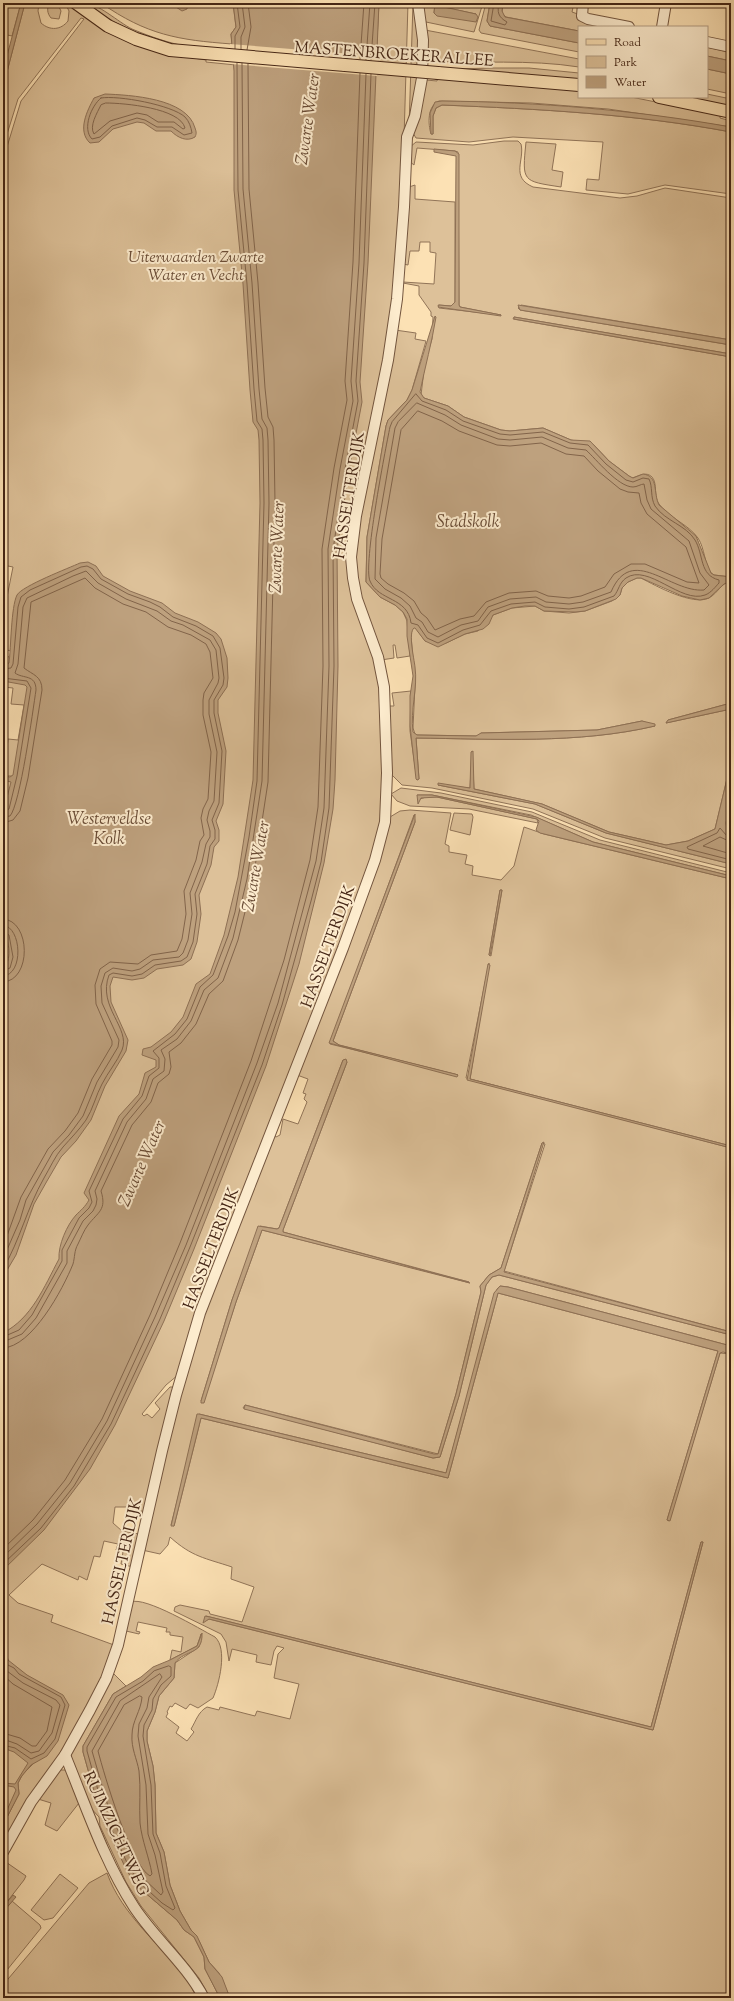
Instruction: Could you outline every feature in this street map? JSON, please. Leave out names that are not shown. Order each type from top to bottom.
[{"type":"main road","name":"MASTENBROEKERALLEE","points":[[76,3],[108,26],[136,39],[170,50],[578,85]]},
{"type":"main road","points":[[664,98],[731,112]]},
{"type":"street","name":"HASSELTERDIJK","points":[[3,1852],[31,1802],[65,1755],[101,1690],[114,1658],[170,1419],[200,1313],[343,948],[371,873],[383,830],[387,794],[384,686],[378,657],[355,591],[352,571],[352,557],[356,516],[388,360],[397,299],[405,196],[407,138],[415,116],[422,78],[423,40],[418,3]]},
{"type":"street","points":[[583,3],[582,16],[588,19],[624,26]]},
{"type":"street","points":[[662,26],[666,3]]},
{"type":"street","points":[[708,42],[731,47]]},
{"type":"street","name":"RUIMZICHTWEG","points":[[65,1755],[104,1849],[127,1895],[135,1908],[188,1972],[204,1998]]},
{"type":"green space","points":[[3,3],[21,3],[12,36],[3,34],[5,21],[3,20]]},
{"type":"green space","name":"Uiterwaarden Zwarte Water en Vecht","points":[[25,3],[39,3],[38,11],[41,23],[44,26],[59,28],[65,24],[68,21],[69,11],[65,3],[69,3],[90,19],[182,56],[206,60],[206,62],[375,79],[379,3],[408,3],[403,172],[393,306],[349,550],[379,673],[384,791],[377,844],[178,1375],[166,1385],[142,1414],[144,1416],[147,1414],[152,1418],[160,1409],[155,1403],[170,1387],[174,1387],[145,1512],[127,1507],[115,1507],[113,1523],[122,1531],[139,1534],[133,1567],[121,1564],[123,1552],[116,1550],[118,1544],[104,1541],[100,1557],[94,1556],[87,1580],[79,1576],[78,1580],[42,1564],[9,1595],[18,1603],[53,1615],[51,1622],[114,1645],[98,1693],[3,1849],[3,1825],[19,1794],[18,1783],[23,1774],[35,1762],[30,1763],[16,1783],[18,1789],[3,1821],[3,1650],[5,1660],[8,1661],[3,1639],[3,779],[12,780],[12,776],[3,776],[3,757],[6,757],[8,739],[18,740],[24,705],[11,704],[13,688],[3,687],[3,656],[10,657],[11,651],[3,649],[3,617],[13,567],[3,565],[3,160],[21,101],[84,19],[81,18],[18,99],[3,147],[3,87]]},
{"type":"green space","points":[[49,3],[57,3],[61,11],[59,19],[51,18],[48,11]]},
{"type":"green space","points":[[84,3],[102,9],[126,26],[146,35],[189,47],[173,44],[159,41],[121,26]]},
{"type":"green space","points":[[101,3],[233,3],[236,27],[231,34],[232,44],[179,38],[148,29],[118,14]]},
{"type":"green space","points":[[413,3],[415,3],[420,61],[409,127]]},
{"type":"green space","points":[[420,3],[435,3],[434,13],[476,14],[443,7],[444,3],[483,3],[474,32],[426,22],[424,20]]},
{"type":"green space","points":[[486,3],[490,3],[487,21],[490,26],[578,43],[578,52],[481,33],[479,30]]},
{"type":"green space","points":[[503,3],[574,3],[572,12],[611,26],[578,26],[578,31],[506,17],[502,13]]},
{"type":"green space","points":[[425,30],[578,59],[578,67],[522,62],[428,61]]},
{"type":"green space","points":[[708,47],[731,53],[731,61],[708,56]]},
{"type":"green space","points":[[529,68],[578,73],[578,80],[453,69]]},
{"type":"green space","points":[[708,69],[731,74],[731,94],[708,89]]},
{"type":"green space","points":[[438,77],[578,89],[578,98],[636,98],[720,115],[720,118],[731,121],[731,127],[608,109],[531,103],[439,101],[435,103],[430,111],[429,125],[431,134],[433,134],[433,116],[436,108],[442,105],[587,113],[659,121],[731,132],[731,194],[665,185],[628,194],[586,190],[587,179],[599,180],[603,142],[513,137],[469,142],[416,138],[413,133],[426,80],[437,81]]},
{"type":"green space","points":[[708,94],[731,99],[731,106],[687,98],[708,98]]},
{"type":"green space","points":[[504,141],[518,141],[521,144],[522,150],[520,173],[526,183],[533,187],[620,198],[637,196],[665,188],[731,198],[731,340],[521,305],[518,308],[520,310],[731,345],[731,354],[514,317],[513,319],[731,357],[731,577],[714,575],[711,573],[698,538],[694,533],[663,509],[657,501],[654,480],[650,475],[642,474],[632,478],[609,461],[594,445],[571,440],[543,428],[510,431],[501,430],[464,417],[448,406],[424,398],[421,395],[425,362],[432,339],[433,317],[419,295],[419,286],[403,282],[434,284],[436,253],[430,252],[430,242],[420,242],[419,251],[410,251],[408,265],[403,264],[409,187],[415,185],[415,199],[455,202],[455,302],[451,306],[438,305],[439,308],[501,315],[460,307],[459,305],[458,152],[417,148],[414,165],[409,161],[410,147],[416,142],[473,145]]},
{"type":"green space","points":[[526,142],[556,144],[552,170],[563,172],[561,187],[532,181],[527,177],[524,165]]},
{"type":"green space","points":[[395,330],[416,333],[415,339],[426,341],[412,390],[407,400],[388,420],[386,426],[367,537],[366,582],[380,597],[395,605],[403,612],[407,621],[410,656],[397,658],[395,645],[393,645],[394,658],[381,660],[355,580],[356,540]]},
{"type":"green space","points":[[641,578],[675,594],[702,600],[709,598],[722,586],[731,581],[731,703],[668,720],[666,723],[731,709],[731,762],[715,829],[688,841],[666,845],[609,832],[542,804],[474,789],[472,751],[470,788],[438,785],[535,804],[606,833],[731,864],[731,869],[605,838],[533,809],[432,788],[402,785],[392,775],[388,706],[394,706],[392,693],[411,691],[410,731],[417,780],[419,779],[416,738],[566,738],[626,732],[655,726],[642,721],[597,730],[481,733],[478,736],[417,735],[415,734],[413,728],[415,685],[411,635],[412,629],[415,627],[425,641],[446,643],[465,634],[478,631],[493,615],[512,608],[535,606],[544,611],[569,613],[585,611],[612,601],[620,595],[622,588],[628,582]]},
{"type":"green space","points":[[401,788],[441,793],[532,812],[600,840],[731,873],[731,876],[593,842],[531,815],[432,795],[417,795],[420,799],[426,797],[437,797],[537,819],[538,823],[469,809],[410,806],[397,801],[391,794]]},
{"type":"green space","points":[[731,800],[731,835],[727,827],[727,822]]},
{"type":"green space","points":[[410,810],[451,813],[445,844],[449,846],[449,852],[467,855],[465,864],[473,866],[472,875],[501,880],[514,866],[524,827],[544,834],[731,879],[731,1146],[470,1079],[489,963],[466,1078],[731,1148],[731,1332],[504,1271],[545,1144],[542,1143],[501,1268],[489,1275],[480,1286],[481,1292],[456,1394],[438,1454],[245,1405],[243,1408],[433,1458],[440,1457],[459,1396],[486,1285],[492,1277],[499,1275],[731,1335],[731,1346],[500,1286],[497,1289],[446,1473],[199,1414],[171,1525],[174,1526],[201,1418],[448,1478],[498,1293],[718,1351],[667,1520],[669,1521],[720,1353],[731,1354],[731,1998],[230,1998],[219,1973],[209,1962],[199,1941],[180,1911],[170,1885],[164,1852],[156,1833],[155,1785],[153,1766],[147,1741],[147,1731],[155,1712],[159,1696],[174,1678],[175,1663],[199,1647],[201,1634],[197,1646],[170,1660],[172,1650],[181,1652],[183,1637],[170,1635],[170,1632],[166,1632],[167,1628],[138,1622],[136,1631],[140,1632],[139,1634],[126,1631],[131,1602],[138,1601],[160,1608],[215,1637],[219,1642],[222,1658],[220,1676],[213,1698],[198,1708],[190,1704],[186,1709],[175,1703],[172,1707],[170,1706],[167,1712],[166,1717],[179,1727],[176,1733],[187,1741],[194,1732],[191,1729],[201,1711],[207,1707],[219,1710],[220,1707],[255,1716],[257,1711],[290,1719],[299,1684],[274,1678],[278,1654],[284,1648],[277,1646],[274,1651],[271,1665],[256,1662],[257,1655],[232,1649],[229,1661],[226,1642],[221,1634],[174,1611],[175,1607],[180,1605],[209,1611],[210,1614],[242,1622],[254,1587],[231,1579],[232,1567],[192,1553],[170,1537],[168,1545],[160,1554],[142,1550],[166,1442],[204,1313],[273,1135],[276,1137],[280,1135],[283,1119],[298,1124],[307,1102],[304,1099],[306,1094],[303,1093],[308,1079],[297,1075],[390,817],[400,811]],"holes":[[[414,815],[415,822],[333,1041],[339,1045],[458,1075],[330,1044]],[[500,890],[502,890],[491,956],[489,955]],[[343,1060],[347,1062],[283,1232],[469,1282],[262,1230],[236,1302],[203,1403],[201,1401],[232,1300],[260,1226],[277,1229],[279,1228]],[[701,1542],[703,1542],[653,1730],[209,1619],[207,1620],[206,1616],[651,1727]]]},
{"type":"green space","points":[[454,813],[472,814],[473,817],[470,835],[450,830]]},
{"type":"green space","points":[[112,1672],[126,1686],[113,1694],[83,1746],[83,1752],[101,1816],[130,1876],[136,1885],[177,1920],[184,1930],[194,1937],[204,1957],[205,1969],[220,1998],[210,1998],[199,1978],[141,1906],[126,1882],[100,1826],[99,1817],[88,1805],[71,1759],[71,1754]]},
{"type":"green space","points":[[59,1770],[68,1770],[79,1803],[57,1831],[45,1825],[51,1803],[38,1799]]},
{"type":"green space","points":[[3,1860],[26,1876],[3,1907]]},
{"type":"green space","points":[[107,1873],[122,1902],[131,1915],[175,1964],[190,1984],[197,1998],[3,1998],[3,1985],[89,1883]]},
{"type":"green space","points":[[60,1874],[78,1888],[53,1918],[44,1920],[31,1910]]},
{"type":"green space","points":[[12,1901],[40,1925],[41,1928],[3,1975],[3,1912]]},
{"type":"water","points":[[21,3],[25,3],[3,87],[3,71]]},
{"type":"water","points":[[170,3],[188,3],[187,9],[182,11]]},
{"type":"water","name":"Zwarte Water","points":[[233,3],[379,3],[368,263],[360,382],[362,402],[349,470],[337,550],[338,666],[333,809],[324,863],[299,964],[266,1066],[164,1321],[115,1425],[90,1469],[44,1530],[3,1570],[3,1333],[22,1319],[30,1310],[42,1291],[59,1259],[60,1248],[66,1230],[89,1200],[84,1193],[119,1116],[139,1094],[145,1073],[156,1067],[156,1060],[142,1055],[143,1049],[151,1047],[171,1032],[183,1017],[196,984],[210,974],[224,935],[238,877],[253,780],[260,503],[259,440],[258,430],[253,422],[243,284],[234,190],[234,71],[231,34],[236,27]]},
{"type":"water","points":[[435,3],[444,3],[444,7],[476,14],[478,17],[476,22],[437,16],[434,13]]},
{"type":"water","points":[[490,3],[503,3],[502,11],[505,17],[578,31],[578,43],[490,26],[487,21]]},
{"type":"water","points":[[708,56],[731,61],[731,74],[708,69]]},
{"type":"water","points":[[105,94],[142,97],[170,104],[181,110],[190,118],[196,130],[195,137],[186,139],[177,136],[171,131],[156,131],[144,123],[137,122],[113,129],[99,142],[90,143],[84,133],[84,121],[94,98]]},
{"type":"water","points":[[435,102],[515,103],[587,108],[659,116],[731,127],[731,132],[659,121],[587,113],[442,105],[436,108],[433,116],[433,134],[431,134],[430,113]]},
{"type":"water","points":[[434,149],[455,151],[459,154],[459,305],[460,307],[501,316],[438,307],[439,305],[451,306],[455,302],[456,156],[434,152]]},
{"type":"water","points":[[518,305],[731,340],[731,345],[520,310]]},
{"type":"water","name":"Stadskolk","points":[[435,316],[420,392],[424,398],[448,406],[464,417],[501,430],[510,431],[543,428],[571,440],[590,441],[609,461],[629,476],[633,478],[643,474],[648,475],[654,482],[659,505],[696,536],[711,573],[714,575],[731,577],[731,581],[724,584],[709,598],[700,600],[682,596],[641,578],[637,578],[628,582],[622,588],[620,595],[616,599],[585,611],[544,611],[535,606],[512,608],[493,615],[489,624],[483,629],[465,634],[438,647],[425,641],[414,628],[411,635],[416,675],[412,716],[413,732],[417,735],[476,736],[481,733],[597,730],[642,721],[655,724],[655,726],[626,732],[566,738],[416,738],[419,779],[416,779],[410,726],[410,696],[413,676],[407,636],[407,619],[403,612],[395,605],[380,597],[366,582],[367,537],[386,426],[388,420],[407,400],[412,390]]},
{"type":"water","points":[[514,317],[731,354],[731,357],[514,319]]},
{"type":"water","name":"Westerveldse Kolk","points":[[88,562],[96,566],[103,576],[130,591],[162,603],[175,613],[198,622],[216,633],[221,639],[227,658],[228,678],[227,687],[218,700],[218,713],[226,751],[223,804],[216,821],[219,830],[219,841],[214,847],[211,865],[199,895],[201,914],[197,942],[191,959],[183,965],[157,969],[144,978],[132,980],[113,977],[110,986],[111,1002],[128,1040],[126,1051],[105,1086],[91,1120],[76,1141],[61,1157],[34,1204],[16,1255],[3,1277],[3,969],[8,961],[9,951],[3,932],[3,813],[11,782],[3,780],[3,776],[10,777],[13,775],[27,687],[25,685],[3,681],[3,666],[9,663],[12,618],[17,595],[27,587],[46,578],[80,563]]},
{"type":"water","points":[[731,703],[731,709],[666,723],[668,720]]},
{"type":"water","points":[[473,751],[474,789],[542,804],[609,832],[666,845],[688,841],[715,829],[731,762],[731,800],[726,823],[727,829],[731,835],[731,864],[606,833],[535,804],[438,785],[438,783],[470,788],[471,752]]},
{"type":"water","points":[[417,795],[432,795],[536,817],[593,842],[731,876],[731,879],[540,833],[536,830],[539,821],[537,819],[437,797],[421,798],[418,804]]},
{"type":"water","points":[[415,814],[415,822],[333,1041],[339,1045],[455,1074],[458,1075],[457,1077],[329,1043]]},
{"type":"water","points":[[500,890],[502,890],[490,956],[489,955]]},
{"type":"water","points":[[488,964],[490,965],[470,1079],[731,1146],[731,1148],[467,1080]]},
{"type":"water","points":[[346,1059],[347,1062],[283,1232],[470,1283],[262,1230],[236,1302],[204,1403],[201,1403],[232,1300],[258,1226],[279,1228],[343,1060]]},
{"type":"water","points":[[544,1142],[504,1272],[731,1332],[731,1335],[499,1275],[492,1277],[486,1285],[459,1396],[440,1457],[433,1458],[244,1409],[245,1405],[438,1454],[456,1394],[481,1292],[480,1286],[489,1275],[501,1268],[542,1143]]},
{"type":"water","points":[[500,1286],[731,1346],[731,1354],[723,1352],[720,1353],[670,1521],[667,1520],[718,1351],[498,1293],[448,1478],[201,1418],[174,1526],[171,1526],[197,1414],[446,1473],[494,1293]]},
{"type":"water","points":[[701,1542],[703,1542],[653,1730],[209,1619],[203,1623],[205,1616],[210,1617],[651,1727]]},
{"type":"water","points":[[202,1633],[202,1640],[197,1649],[179,1659],[175,1663],[174,1678],[159,1696],[155,1712],[147,1731],[147,1741],[153,1766],[155,1785],[156,1833],[164,1852],[170,1885],[180,1911],[191,1930],[197,1936],[209,1962],[222,1977],[230,1998],[220,1998],[205,1969],[204,1957],[194,1937],[184,1930],[177,1920],[136,1885],[126,1869],[101,1816],[83,1752],[83,1746],[113,1694],[141,1677],[153,1667],[197,1646]]},
{"type":"water","points":[[3,1639],[8,1660],[27,1675],[63,1695],[69,1705],[58,1741],[47,1756],[31,1765],[21,1777],[18,1783],[19,1794],[3,1825],[3,1819],[16,1790],[14,1787],[3,1785],[3,1783],[15,1784],[28,1763],[14,1752],[3,1748]]},
{"type":"water","points":[[13,1895],[16,1897],[3,1912],[3,1907]]},
{"type":"pier","points":[[230,44],[378,56],[377,76],[231,64]]}]
